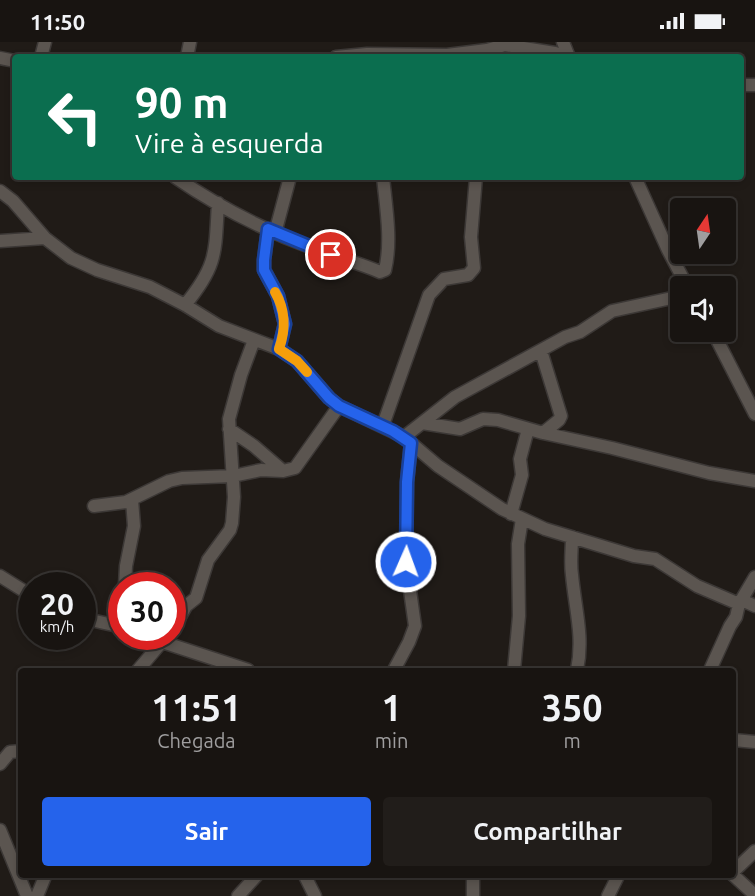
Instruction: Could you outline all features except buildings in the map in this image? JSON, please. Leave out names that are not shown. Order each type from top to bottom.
[{"type":"street","points":[[378,54],[447,48],[486,54],[507,44],[558,54]]},
{"type":"street","points":[[180,180],[272,231],[315,249],[383,272],[386,267],[387,217],[383,180]]},
{"type":"street","points":[[279,349],[285,324],[278,296],[264,270],[264,260],[289,180]]},
{"type":"street","points":[[383,425],[429,295],[444,279],[468,274],[474,268],[471,237],[476,180]]},
{"type":"street","points":[[636,180],[682,276]]},
{"type":"street","points":[[0,191],[13,201],[45,238],[71,258],[97,270],[150,287],[219,326],[279,349],[297,361],[329,398],[339,406],[383,425],[408,440],[454,477],[517,517],[572,537],[655,560],[697,586],[755,606]]},
{"type":"street","points":[[185,305],[198,289],[213,262],[219,203]]},
{"type":"street","points":[[0,241],[45,238]]},
{"type":"street","points":[[395,668],[410,642],[415,626],[406,562],[408,440],[422,423],[455,398],[565,337],[580,332],[612,311],[670,298]]},
{"type":"street","points":[[186,606],[196,598],[208,560],[230,530],[234,512],[229,419],[241,375],[254,340]]},
{"type":"street","points":[[718,342],[755,414]]},
{"type":"street","points":[[541,351],[561,416],[543,433]]},
{"type":"street","points":[[94,506],[132,500],[169,481],[295,468],[339,406]]},
{"type":"street","points":[[422,423],[460,429],[486,419],[612,448],[709,474],[755,481]]},
{"type":"street","points":[[229,429],[254,446],[283,471]]},
{"type":"street","points":[[514,668],[519,616],[517,517],[522,475],[520,459],[528,429]]},
{"type":"street","points":[[126,572],[134,526],[132,500]]},
{"type":"street","points":[[572,537],[572,577],[580,622],[581,647],[577,668]]},
{"type":"street","points":[[0,576],[18,587]]},
{"type":"street","points":[[711,668],[755,576]]},
{"type":"street","points":[[140,668],[157,650]]},
{"type":"street","points":[[185,650],[222,667]]},
{"type":"street","points":[[736,740],[755,742]]},
{"type":"street","points":[[0,764],[10,752],[18,751]]},
{"type":"street","points":[[0,830],[18,874]]},
{"type":"street","points":[[736,870],[755,851]]},
{"type":"street","points":[[736,876],[755,895]]},
{"type":"street","points":[[20,878],[27,896]]},
{"type":"street","points":[[37,896],[44,878]]},
{"type":"street","points":[[238,896],[254,878]]},
{"type":"street","points":[[306,878],[315,896]]},
{"type":"street","points":[[473,878],[473,896]]},
{"type":"street","points":[[608,896],[617,878]]},
{"type":"slow traffic","points":[[275,292],[285,324],[279,349],[297,361],[307,372]]},
{"type":"route","points":[[331,255],[268,229],[264,270],[278,296],[285,324],[279,349],[297,361],[329,398],[339,406],[376,422],[411,443],[407,482],[406,562]]}]
